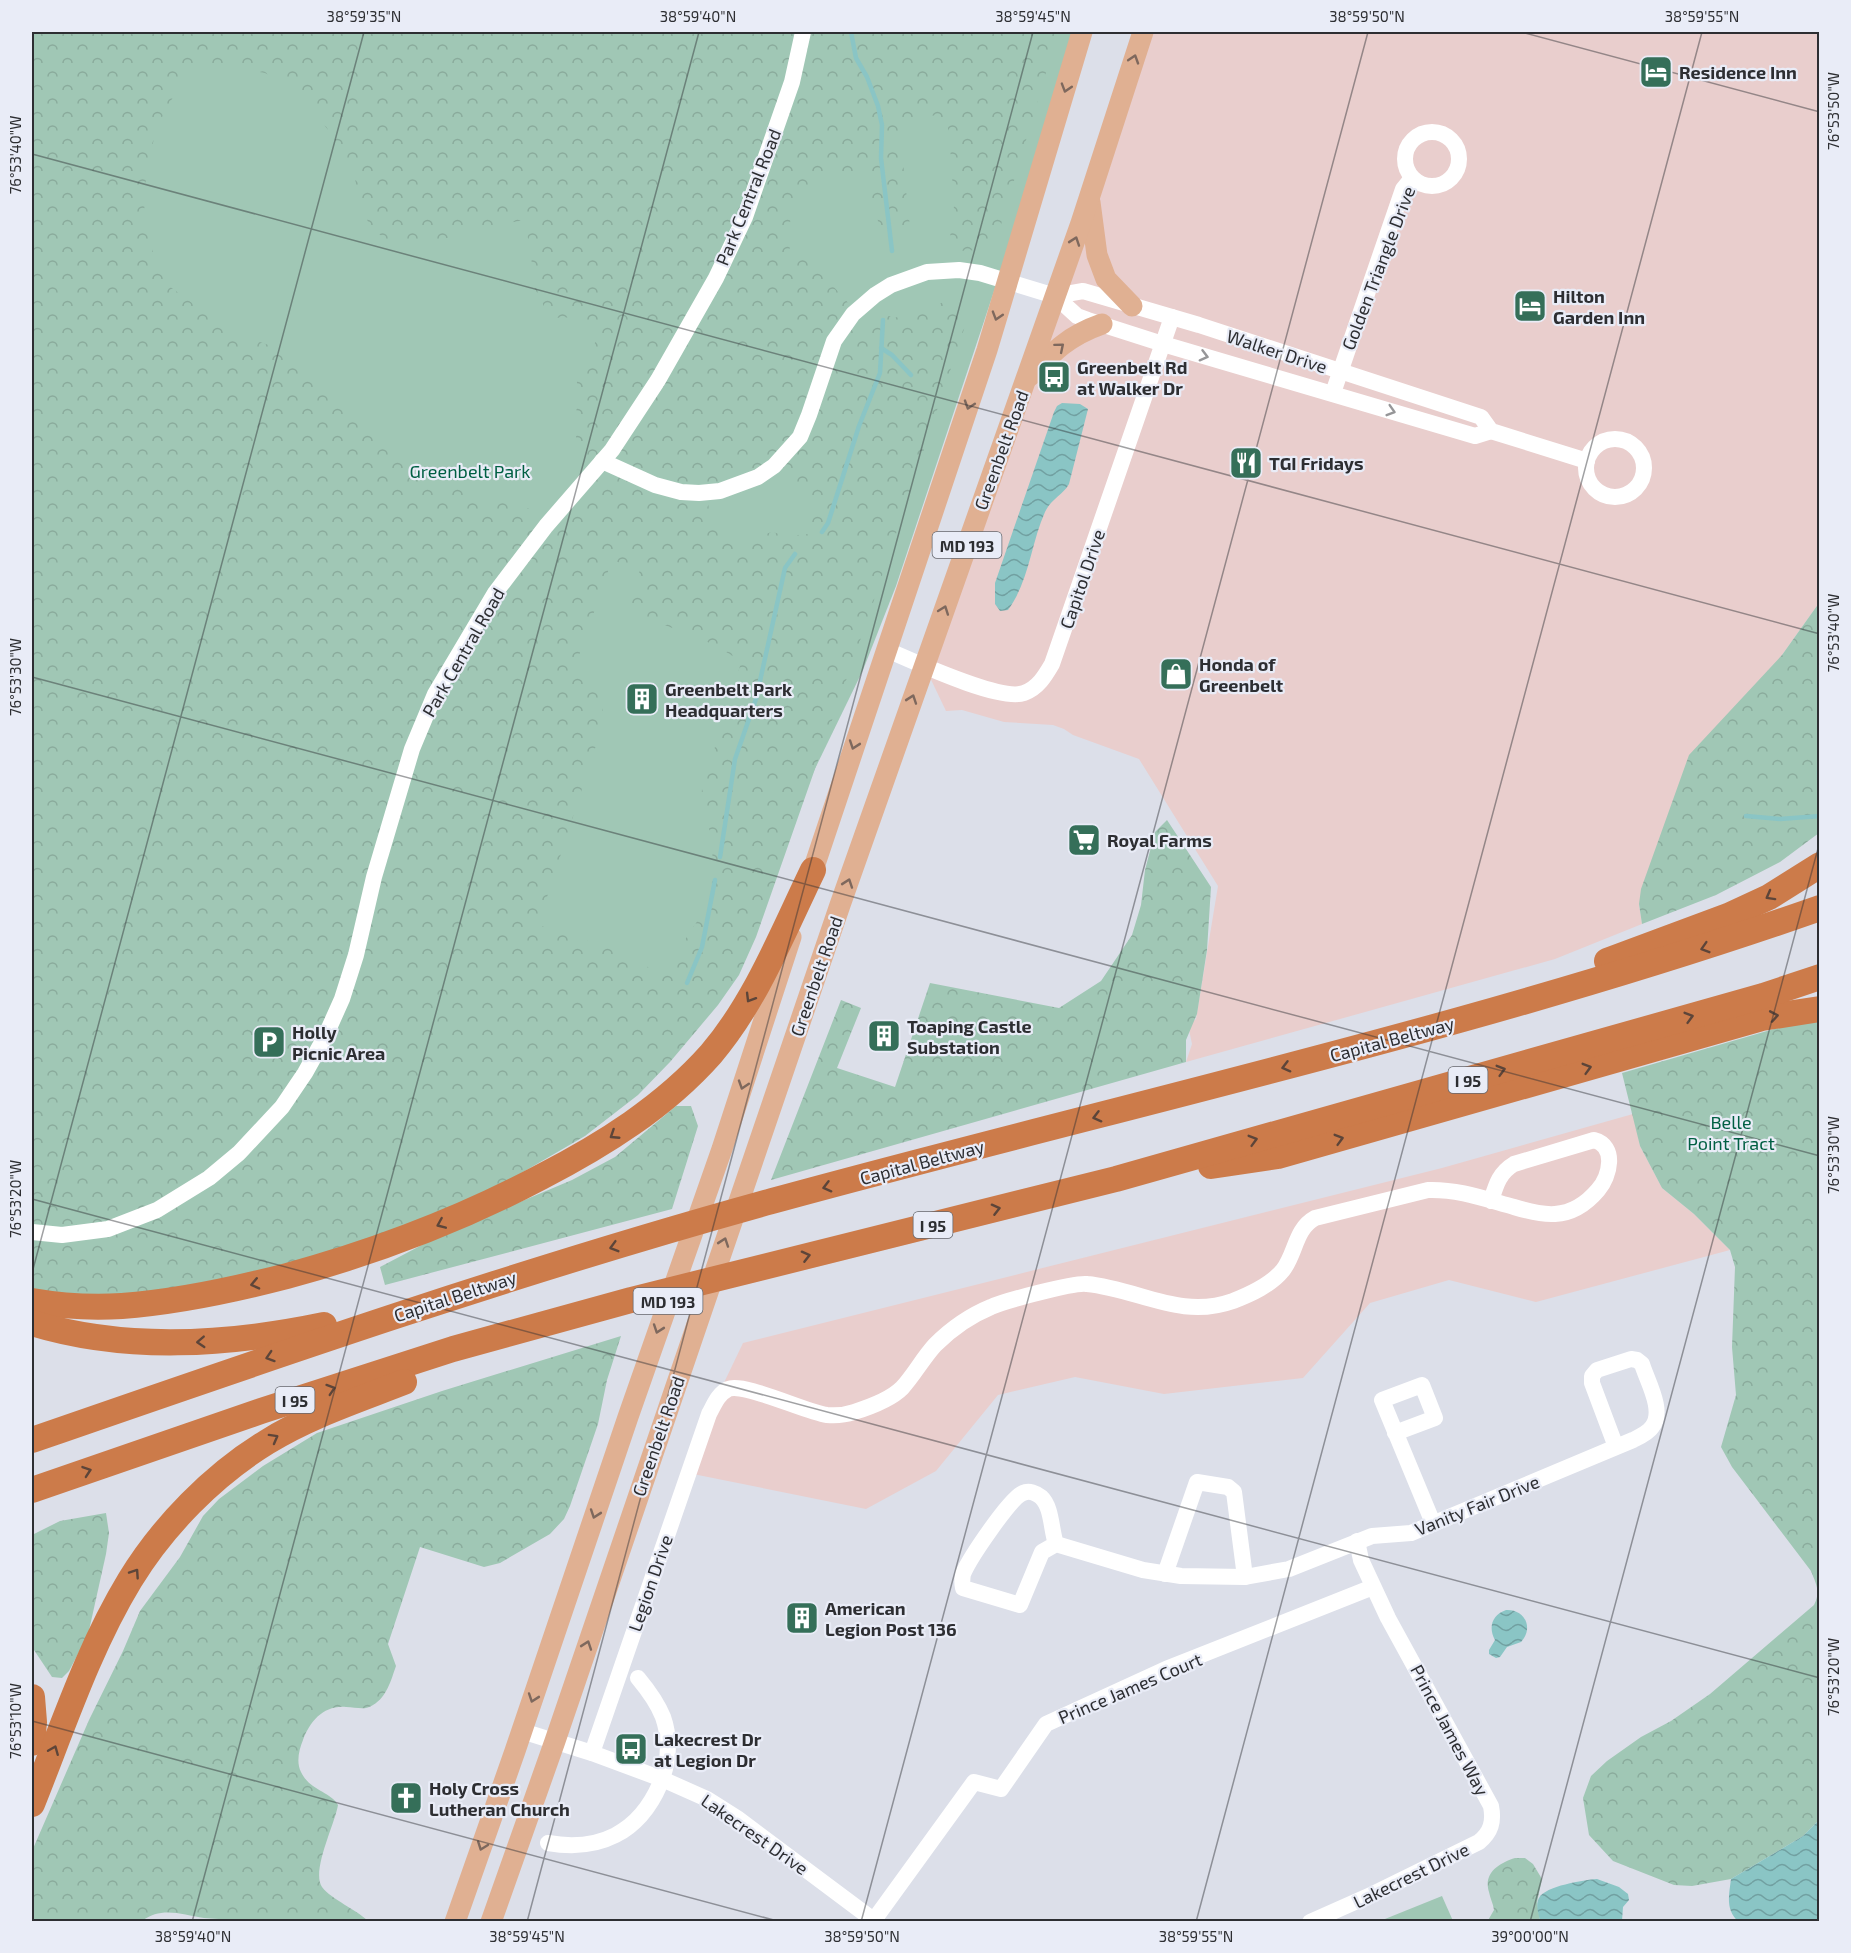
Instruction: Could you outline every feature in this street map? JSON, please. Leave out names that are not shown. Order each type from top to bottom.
[{"type":"highway","points":[[1342,1053],[1487,1004],[1728,916],[1769,897],[1820,865]]},
{"type":"highway","points":[[32,1301],[77,1306],[129,1306],[208,1294],[265,1282],[402,1240],[514,1191],[563,1165],[641,1117],[710,1055],[735,1023],[755,988],[813,870]]},
{"type":"highway","name":"Capital Beltway","points":[[32,1440],[445,1299],[655,1234],[1342,1053],[1715,945],[1820,908]]},
{"type":"highway","name":"I 95","points":[[32,1490],[261,1411],[453,1350],[561,1319],[1116,1179],[1763,996],[1820,977]]},
{"type":"highway","points":[[1116,1179],[1278,1156],[1762,1018],[1820,1009]]},
{"type":"highway","points":[[32,1323],[117,1340],[156,1343],[219,1341],[274,1335],[445,1299]]},
{"type":"highway","points":[[32,1804],[115,1605],[150,1550],[204,1491],[230,1468],[267,1442],[310,1419],[561,1319]]},
{"type":"highway","points":[[32,1697],[34,1722],[32,1743]]},
{"type":"main road","name":"Greenbelt Road","points":[[455,1922],[726,1138],[987,350],[1082,32]]},
{"type":"main road","name":"Greenbelt Road","points":[[491,1922],[844,894],[1055,296],[1143,32]]},
{"type":"main road","points":[[1089,196],[1097,255],[1106,279],[1132,306]]},
{"type":"main road","points":[[1025,381],[1061,344],[1085,330],[1102,324]]},
{"type":"street","name":"Park Central Road","points":[[32,1232],[62,1235],[108,1229],[157,1210],[209,1178],[239,1153],[282,1107],[305,1074],[342,999],[356,955],[374,878],[412,749],[435,694],[495,593],[546,526],[612,450],[658,380],[716,278],[745,217],[792,82],[803,32]]},
{"type":"street","name":"Golden Triangle Drive","points":[[1333,393],[1404,189],[1412,178]]},
{"type":"street","name":"Walker Drive","points":[[602,461],[655,485],[681,492],[720,491],[746,483],[774,466],[800,437],[810,415],[834,341],[853,314],[891,285],[938,271],[969,271],[1055,296],[1077,316],[1162,344],[1474,436],[1491,430]]},
{"type":"street","name":"Walker Drive","points":[[1055,296],[1083,291],[1172,317],[1481,417],[1491,430],[1587,461]]},
{"type":"street","name":"Capitol Drive","points":[[887,651],[998,693],[1022,694],[1034,688],[1044,679],[1053,664],[1172,317]]},
{"type":"street","name":"Legion Drive","points":[[592,1753],[709,1414],[722,1394],[729,1389],[737,1387],[818,1413],[840,1416],[855,1412],[874,1406],[902,1388],[920,1363],[957,1324],[994,1305],[1084,1283],[1177,1306],[1203,1306],[1230,1302],[1250,1294],[1283,1271],[1294,1252],[1302,1228],[1306,1222],[1315,1218],[1428,1190],[1461,1192],[1491,1201],[1545,1214],[1569,1211],[1580,1206],[1600,1188],[1609,1169],[1609,1153],[1603,1145],[1593,1140],[1514,1164],[1504,1170],[1499,1178],[1491,1201]]},
{"type":"street","name":"Vanity Fair Drive","points":[[1056,1544],[1143,1570],[1165,1574],[1245,1577],[1289,1569],[1380,1534],[1411,1533],[1616,1447],[1647,1432],[1653,1427],[1657,1409],[1642,1364],[1637,1360],[1631,1359],[1596,1370],[1592,1376],[1592,1383],[1616,1447]]},
{"type":"street","points":[[1395,1433],[1435,1418],[1422,1385],[1382,1400],[1395,1433],[1433,1523]]},
{"type":"street","points":[[1165,1574],[1197,1482],[1228,1487],[1234,1492],[1245,1577]]},
{"type":"street","points":[[1022,1493],[1035,1493],[1046,1503],[1056,1544],[1042,1552],[1020,1605],[963,1588],[962,1578],[966,1568],[998,1518],[1022,1493]]},
{"type":"street","points":[[1357,1541],[1361,1560],[1373,1587]]},
{"type":"street","name":"Prince James Way","points":[[1373,1587],[1491,1806],[1493,1817],[1491,1827],[1479,1842]]},
{"type":"street","name":"Prince James Court","points":[[875,1921],[974,1782],[1001,1789],[1046,1724],[1166,1669],[1373,1587]]},
{"type":"street","points":[[548,1843],[574,1846],[589,1845],[605,1840],[627,1829],[647,1810],[662,1779],[669,1753],[665,1725],[654,1699],[638,1678]]},
{"type":"street","name":"Lakecrest Drive","points":[[522,1731],[592,1753],[662,1779],[706,1799],[737,1818],[875,1921]]},
{"type":"street","name":"Lakecrest Drive","points":[[1310,1922],[1479,1842]]},
{"type":"shaded area","points":[[1143,32],[1819,32],[1819,603],[1782,655],[1639,904],[1642,924],[1555,959],[1186,1062],[1192,1044],[1188,1025],[1196,1019],[1218,886],[1139,759],[1073,735],[1053,725],[1004,722],[962,710],[946,711],[924,665]]},
{"type":"shaded area","points":[[1633,1114],[1640,1146],[1662,1188],[1694,1214],[1730,1250],[1536,1302],[1449,1280],[1370,1303],[1303,1378],[1164,1394],[1075,1377],[998,1395],[936,1471],[866,1509],[688,1473],[709,1414],[743,1343],[1442,1168]]},
{"type":"green space","name":"Greenbelt Park","points":[[32,32],[1076,32],[1032,177],[896,586],[863,670],[721,962],[32,1262]]},
{"type":"green space","name":"Greenbelt Park","points":[[32,32],[1058,32],[995,245],[980,250],[957,251],[949,241],[954,205],[949,131],[945,121],[939,115],[906,118],[902,122],[900,135],[910,227],[884,229],[879,225],[867,177],[861,172],[820,178],[817,188],[800,191],[793,209],[790,256],[805,256],[810,260],[866,323],[873,322],[880,316],[909,318],[950,300],[961,309],[966,323],[869,615],[756,937],[739,975],[718,1005],[670,1062],[638,1095],[585,1136],[497,1187],[428,1217],[354,1244],[268,1270],[174,1288],[115,1296],[32,1293]],"holes":[[[210,63],[265,73],[296,90],[333,136],[355,178],[358,200],[370,226],[386,240],[407,246],[525,220],[532,264],[532,283],[550,318],[582,317],[598,326],[593,353],[577,381],[576,443],[591,462],[549,514],[429,481],[414,473],[366,419],[306,364],[289,352],[254,340],[206,313],[169,286],[153,252],[144,215],[146,177],[154,138],[165,110],[182,83]],[[774,467],[812,504],[814,514],[808,534],[788,536],[772,532],[741,541],[732,540],[711,528],[707,493]],[[612,560],[640,570],[627,608],[715,645],[739,660],[740,666],[702,789],[701,802],[712,839],[713,878],[706,908],[663,973],[650,969],[635,956],[538,925],[602,727],[603,698],[599,685],[572,676]]]},
{"type":"green space","points":[[1819,603],[1819,833],[1780,862],[1716,895],[1642,924],[1639,904],[1641,889],[1689,755],[1782,655]]},
{"type":"green space","points":[[1167,820],[1211,887],[1207,950],[1197,1014],[1186,1040],[1186,1062],[771,1180],[841,1000],[861,1008],[837,1068],[895,1087],[930,983],[1059,1008],[1101,981],[1132,935],[1141,905],[1145,870],[1155,832]]},
{"type":"green space","name":"Belle Point Tract","points":[[1819,1021],[1819,1820],[1803,1836],[1731,1879],[1692,1886],[1674,1885],[1613,1861],[1589,1835],[1583,1798],[1591,1776],[1607,1761],[1641,1737],[1671,1721],[1710,1694],[1814,1605],[1817,1592],[1811,1571],[1732,1467],[1721,1447],[1736,1395],[1732,1347],[1735,1267],[1730,1250],[1694,1214],[1662,1188],[1640,1146],[1622,1073],[1781,1027]]},
{"type":"green space","points":[[676,1106],[691,1106],[698,1126],[672,1209],[385,1285],[380,1267],[439,1236],[572,1180],[615,1157]]},
{"type":"green space","points":[[621,1336],[607,1380],[598,1424],[564,1519],[550,1534],[500,1563],[484,1567],[420,1547],[388,1644],[396,1666],[385,1693],[378,1702],[367,1708],[338,1707],[325,1712],[314,1721],[306,1733],[299,1756],[301,1772],[309,1783],[338,1805],[321,1859],[319,1880],[326,1892],[368,1921],[235,1922],[165,1913],[150,1916],[142,1921],[32,1921],[32,1851],[89,1720],[140,1611],[180,1557],[203,1516],[219,1499],[263,1466],[317,1433],[442,1391]]},
{"type":"green space","points":[[106,1513],[109,1533],[106,1554],[88,1635],[69,1671],[62,1678],[52,1677],[32,1647],[32,1535],[60,1521]]},
{"type":"green space","points":[[1515,1858],[1525,1858],[1533,1864],[1542,1879],[1537,1902],[1540,1921],[1487,1922],[1494,1910],[1488,1885],[1490,1874],[1498,1866]]},
{"type":"green space","points":[[1442,1896],[1453,1921],[1380,1921]]},
{"type":"water","points":[[1062,403],[1080,404],[1088,409],[1069,484],[1045,512],[1021,587],[1008,610],[1000,611],[995,604],[995,583],[1054,412]]},
{"type":"water","points":[[1506,1610],[1523,1616],[1526,1620],[1527,1631],[1521,1642],[1507,1647],[1500,1657],[1496,1658],[1489,1654],[1495,1640],[1492,1626],[1497,1615]]},
{"type":"water","points":[[1819,1820],[1819,1921],[1739,1922],[1730,1907],[1731,1879],[1803,1836]]},
{"type":"water","points":[[1597,1879],[1619,1887],[1628,1894],[1629,1900],[1623,1907],[1622,1921],[1540,1921],[1537,1903],[1543,1894],[1565,1884]]},
{"type":"waterway","points":[[851,32],[856,58],[867,77],[878,106],[882,125],[881,158],[892,251]]},
{"type":"waterway","points":[[822,532],[828,523],[859,426],[880,373],[883,320]]},
{"type":"waterway","points":[[881,348],[892,355],[911,375]]},
{"type":"waterway","points":[[720,857],[735,759],[756,699],[785,568],[795,554]]},
{"type":"waterway","points":[[1819,771],[1820,810]]},
{"type":"waterway","points":[[1746,816],[1780,819],[1820,816]]},
{"type":"waterway","points":[[687,983],[702,947],[715,880]]},
{"type":"place","name":"Residence Inn","points":[[1656,72]]},
{"type":"place","name":"Hilton Garden Inn","points":[[1530,306]]},
{"type":"place","name":"Greenbelt Rd at Walker Dr","points":[[1054,377]]},
{"type":"place","name":"TGI Fridays","points":[[1246,463]]},
{"type":"place","name":"Honda of Greenbelt","points":[[1176,674]]},
{"type":"place","name":"Greenbelt Park Headquarters","points":[[642,699]]},
{"type":"place","name":"Royal Farms","points":[[1084,840]]},
{"type":"place","name":"Toaping Castle Substation","points":[[884,1036]]},
{"type":"place","name":"Holly Picnic Area","points":[[269,1042]]},
{"type":"place","name":"American Legion Post 136","points":[[802,1618]]},
{"type":"place","name":"Lakecrest Dr at Legion Dr","points":[[631,1749]]},
{"type":"place","name":"Holy Cross Lutheran Church","points":[[406,1798]]}]
